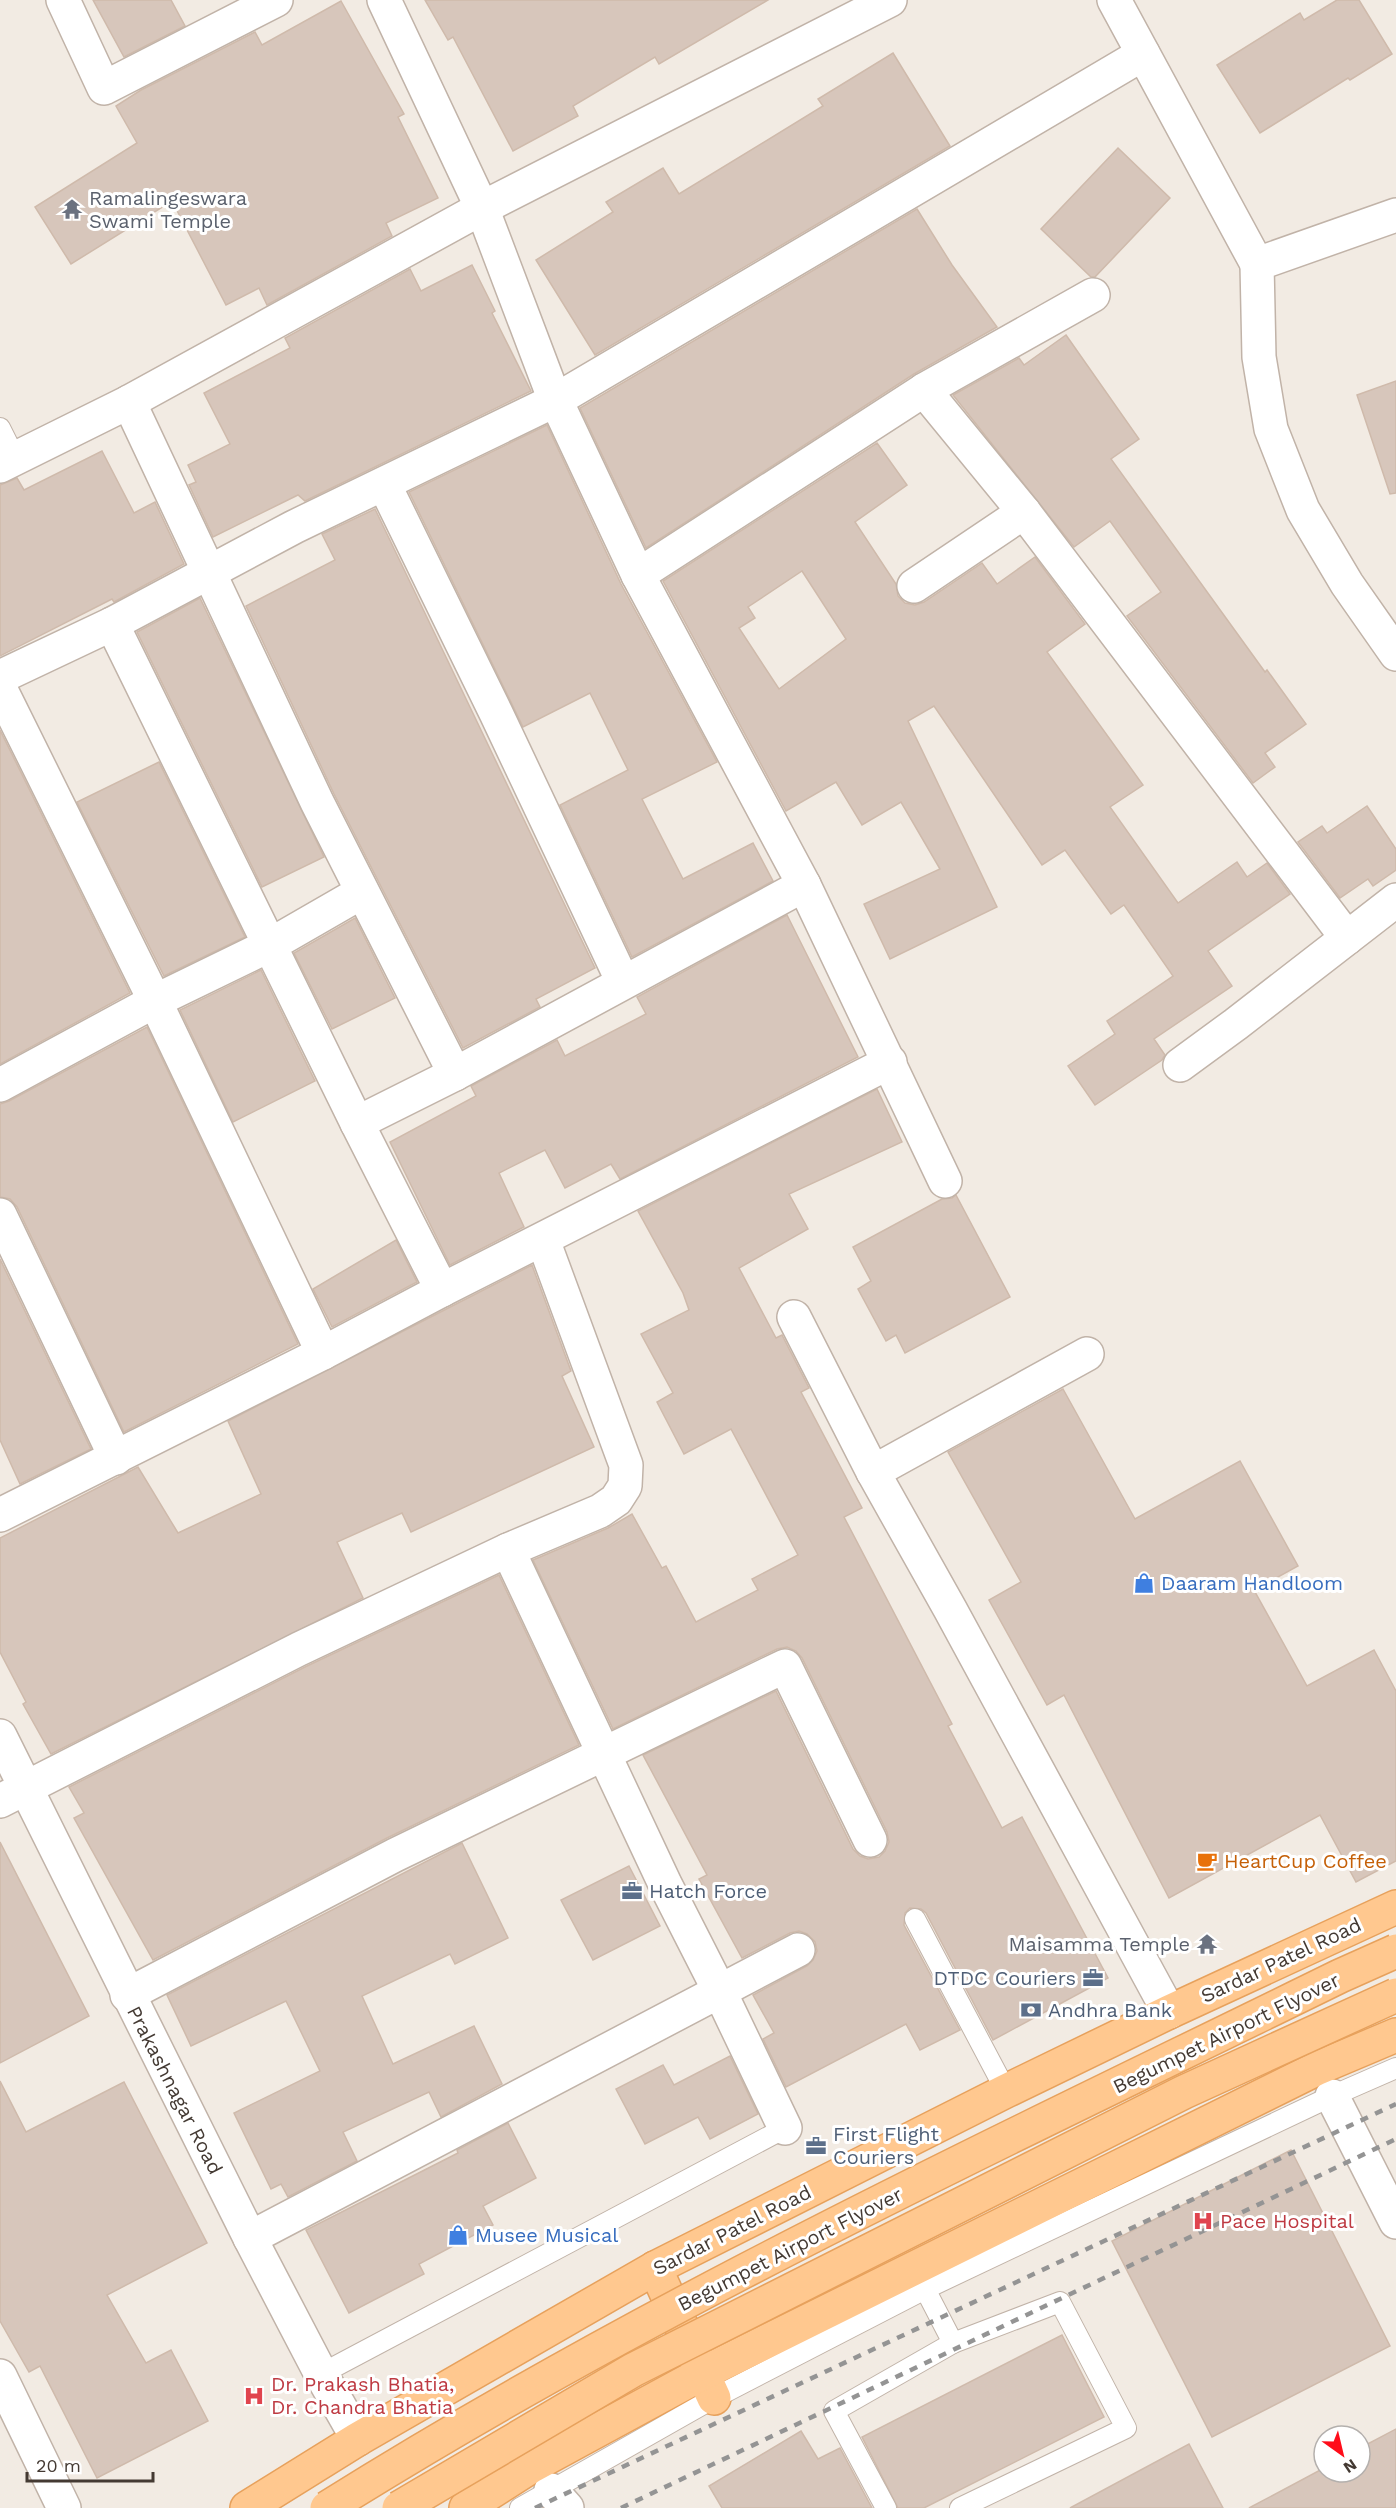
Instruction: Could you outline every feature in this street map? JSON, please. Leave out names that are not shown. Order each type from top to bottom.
[{"type":"main road","name":"Sardar Patel Road","points":[[247,2508],[358,2439],[654,2268],[1006,2091],[1169,2012],[1396,1907]]},
{"type":"main road","name":"Begumpet Airport Flyover","points":[[327,2508],[582,2357],[872,2205],[1396,1951]]},
{"type":"main road","name":"Begumpet Airport Flyover","points":[[399,2508],[633,2370],[1184,2092],[1396,1995]]},
{"type":"main road","points":[[466,2508],[530,2467],[708,2386],[1318,2068],[1396,2035]]},
{"type":"main road","points":[[654,2268],[708,2386]]},
{"type":"main road","points":[[273,2508],[300,2476]]},
{"type":"street","points":[[63,0],[104,88],[276,0]]},
{"type":"street","points":[[384,0],[482,208],[556,400],[638,575],[804,885],[890,1062],[933,1161],[945,1181]]},
{"type":"street","points":[[8,462],[129,402],[482,208],[890,0]]},
{"type":"street","points":[[1114,0],[1257,264],[1259,357],[1271,429],[1303,510],[1347,584],[1396,654]]},
{"type":"street","points":[[0,677],[112,624],[294,527],[556,400],[1143,54]]},
{"type":"street","points":[[1257,264],[1396,215]]},
{"type":"street","points":[[638,575],[924,390],[1093,295]]},
{"type":"street","points":[[924,390],[1024,512],[1347,938]]},
{"type":"street","points":[[129,402],[317,802],[454,1074]]},
{"type":"street","points":[[384,484],[496,713],[623,982]]},
{"type":"street","points":[[914,586],[1024,512]]},
{"type":"street","points":[[112,624],[357,1123],[442,1290]]},
{"type":"street","points":[[0,688],[155,1002],[323,1353]]},
{"type":"street","points":[[357,1123],[454,1074],[804,885]]},
{"type":"street","points":[[0,1085],[155,1002],[270,945],[363,892]]},
{"type":"street","points":[[1180,1065],[1396,900]]},
{"type":"street","points":[[0,1515],[323,1353],[890,1062]]},
{"type":"street","points":[[0,1215],[116,1458]]},
{"type":"street","points":[[12,1794],[299,1649],[508,1550],[600,1511],[616,1500],[625,1486],[626,1466],[543,1240]]},
{"type":"street","points":[[794,1317],[873,1472],[1169,2012]]},
{"type":"street","points":[[873,1472],[1087,1354]]},
{"type":"street","points":[[508,1550],[664,1884],[719,1990],[785,2128]]},
{"type":"street","points":[[127,1995],[396,1855],[785,1666],[870,1840]]},
{"type":"street","name":"Prakashnagar Road","points":[[0,1736],[12,1794],[127,1995],[250,2238],[321,2374],[358,2439]]},
{"type":"street","points":[[250,2238],[798,1950]]},
{"type":"street","points":[[1332,2096],[1396,2222]]},
{"type":"street","points":[[0,2376],[64,2508]]},
{"type":"lane","points":[[0,428],[8,462]]},
{"type":"lane","points":[[915,1919],[1006,2091]]},
{"type":"lane","points":[[520,2508],[559,2499],[708,2386],[925,2289],[1332,2096],[1396,2068]]},
{"type":"lane","points":[[321,2374],[785,2128]]},
{"type":"lane","points":[[925,2289],[953,2343]]},
{"type":"lane","points":[[886,2508],[834,2410],[953,2343],[1059,2302],[1126,2428],[960,2508]]},
{"type":"building","points":[[93,0],[171,0],[185,26],[124,57]]},
{"type":"building","points":[[425,0],[768,0],[659,64],[655,57],[573,106],[578,116],[513,151],[453,37],[448,40]]},
{"type":"building","points":[[1337,0],[1359,0],[1392,54],[1350,80],[1348,78],[1260,133],[1217,65],[1300,13],[1304,20]]},
{"type":"building","points":[[341,1],[404,114],[398,117],[438,198],[386,223],[392,236],[267,305],[259,288],[226,305],[172,201],[71,264],[35,207],[137,143],[116,106],[141,90],[255,32],[262,45]]},
{"type":"building","points":[[893,53],[950,146],[595,355],[536,260],[613,212],[606,202],[663,168],[679,194],[823,106],[818,99]]},
{"type":"building","points":[[1118,148],[1170,198],[1095,277],[1091,277],[1041,229]]},
{"type":"building","points":[[917,209],[952,265],[997,327],[914,374],[646,548],[580,408]]},
{"type":"building","points":[[472,265],[495,311],[492,313],[531,391],[305,501],[298,495],[213,537],[189,485],[196,482],[188,465],[230,444],[204,393],[290,348],[285,338],[410,269],[421,291]]},
{"type":"building","points":[[1066,335],[1139,439],[1111,459],[1265,672],[1267,670],[1306,724],[1265,753],[1275,767],[1253,783],[1127,616],[1161,592],[1110,521],[1074,547],[953,395],[1019,358],[1024,365]]},
{"type":"building","points":[[1396,381],[1396,493],[1390,494],[1357,395]]},
{"type":"building","points":[[547,425],[621,584],[717,762],[642,799],[683,879],[753,843],[773,881],[632,957],[560,805],[628,770],[590,693],[523,727],[409,492]]},
{"type":"building","points":[[877,443],[907,485],[855,522],[896,584],[898,596],[905,603],[915,605],[924,602],[982,563],[997,584],[1035,557],[1085,624],[1047,652],[1143,785],[1110,807],[1178,903],[1237,862],[1247,877],[1267,863],[1290,894],[1208,951],[1232,986],[1154,1039],[1165,1055],[1162,1060],[1095,1105],[1068,1066],[1115,1034],[1107,1021],[1173,976],[1124,905],[1111,914],[1065,850],[1042,865],[934,706],[908,721],[997,907],[890,959],[864,904],[940,869],[901,802],[862,825],[836,782],[786,811],[663,581]],"holes":[[[802,571],[846,639],[779,689],[739,628],[755,618],[748,607]]]},
{"type":"building","points":[[102,451],[134,513],[155,502],[184,564],[114,602],[112,599],[0,656],[0,485],[17,478],[24,490]]},
{"type":"building","points":[[375,509],[595,968],[536,999],[540,1007],[463,1048],[334,794],[246,606],[335,560],[322,534]]},
{"type":"building","points":[[200,598],[324,857],[262,887],[137,632]]},
{"type":"building","points":[[0,730],[130,993],[0,1064]]},
{"type":"building","points":[[159,762],[245,937],[164,976],[77,802]]},
{"type":"building","points":[[1367,806],[1396,849],[1396,870],[1373,886],[1368,879],[1340,898],[1298,842],[1322,826],[1327,833]]},
{"type":"building","points":[[787,915],[858,1057],[620,1179],[611,1164],[565,1188],[545,1150],[499,1173],[524,1227],[450,1265],[390,1142],[476,1096],[471,1086],[557,1040],[565,1056],[646,1014],[637,997]]},
{"type":"building","points":[[355,918],[395,998],[332,1029],[294,953]]},
{"type":"building","points":[[261,970],[315,1081],[233,1122],[180,1010]]},
{"type":"building","points":[[147,1027],[298,1344],[124,1432],[17,1207],[10,1199],[0,1197],[0,1104]]},
{"type":"building","points":[[877,1089],[902,1142],[789,1194],[808,1229],[739,1268],[776,1338],[782,1335],[809,1388],[801,1392],[862,1508],[844,1517],[952,1724],[948,1726],[1002,1828],[1022,1817],[1108,1978],[993,2040],[926,1913],[921,1909],[910,1908],[905,1913],[904,1925],[960,2030],[920,2050],[906,2024],[786,2087],[763,2039],[774,2033],[753,1995],[807,1966],[817,1951],[815,1942],[807,1934],[799,1931],[790,1933],[742,1958],[699,1879],[707,1875],[643,1755],[776,1691],[853,1849],[860,1856],[868,1859],[879,1857],[889,1842],[887,1832],[802,1658],[796,1651],[787,1647],[777,1649],[613,1729],[533,1560],[608,1528],[632,1514],[662,1568],[666,1566],[696,1622],[758,1590],[752,1579],[798,1555],[731,1429],[684,1454],[657,1402],[673,1393],[641,1334],[689,1310],[683,1293],[638,1211]]},
{"type":"building","points":[[956,1195],[1010,1297],[905,1353],[896,1335],[886,1341],[858,1289],[871,1281],[853,1247],[942,1199]]},
{"type":"building","points":[[396,1240],[417,1282],[332,1327],[313,1289]]},
{"type":"building","points":[[0,1259],[91,1449],[20,1484],[0,1440]]},
{"type":"building","points":[[532,1265],[571,1371],[562,1376],[594,1447],[411,1532],[402,1513],[337,1542],[363,1598],[51,1754],[23,1704],[26,1702],[0,1652],[0,1538],[138,1467],[178,1533],[261,1494],[228,1421]]},
{"type":"building","points":[[1063,1389],[1135,1519],[1240,1461],[1298,1566],[1254,1590],[1307,1686],[1374,1650],[1396,1691],[1396,1861],[1356,1882],[1320,1815],[1169,1898],[1064,1695],[1047,1705],[989,1600],[1021,1582],[948,1452]]},
{"type":"building","points":[[499,1575],[579,1745],[387,1838],[153,1960],[74,1818],[84,1813],[69,1787],[307,1666]]},
{"type":"building","points":[[0,1842],[89,2016],[0,2063]]},
{"type":"building","points":[[462,1843],[508,1938],[455,1964],[450,1954],[362,1996],[393,2064],[474,2026],[502,2084],[441,2117],[429,2092],[343,2132],[357,2161],[288,2197],[281,2184],[271,2189],[234,2113],[320,2071],[286,2001],[191,2046],[167,1995]]},
{"type":"building","points":[[629,1866],[660,1926],[593,1960],[561,1900]]},
{"type":"building","points":[[730,2056],[758,2114],[710,2139],[698,2117],[645,2144],[616,2089],[663,2065],[674,2085]]},
{"type":"building","points":[[0,2081],[26,2132],[124,2082],[207,2243],[107,2295],[146,2363],[171,2350],[208,2421],[97,2478],[40,2366],[29,2372],[0,2321]]},
{"type":"building","points":[[508,2123],[536,2178],[483,2206],[493,2225],[419,2264],[424,2274],[349,2313],[306,2230],[458,2153],[457,2150]]},
{"type":"building","points":[[1291,2150],[1390,2346],[1212,2437],[1112,2241]]},
{"type":"building","points":[[1062,2335],[1104,2417],[924,2508],[898,2508],[862,2437]]},
{"type":"building","points":[[1396,2429],[1396,2508],[1249,2508],[1312,2474],[1312,2484],[1372,2484],[1372,2442]]},
{"type":"building","points":[[801,2431],[818,2459],[840,2448],[872,2508],[722,2508],[709,2486]]},
{"type":"building","points":[[1189,2444],[1223,2508],[1070,2508]]},
{"type":"railway","points":[[535,2508],[1396,2104]]},
{"type":"railway","points":[[621,2508],[1396,2139]]},
{"type":"place","name":"Ramalingeswara Swami Temple","points":[[72,209]]},
{"type":"place","name":"Daaram Handloom","points":[[1144,1583]]},
{"type":"place","name":"HeartCup Coffee","points":[[1207,1861]]},
{"type":"place","name":"Hatch Force","points":[[632,1891]]},
{"type":"place","name":"Maisamma Temple","points":[[1207,1944]]},
{"type":"place","name":"DTDC Couriers","points":[[1093,1978]]},
{"type":"place","name":"Andhra Bank","points":[[1031,2010]]},
{"type":"place","name":"First Flight Couriers","points":[[816,2146]]},
{"type":"place","name":"Pace Hospital","points":[[1203,2221]]},
{"type":"place","name":"Musee Musical","points":[[458,2235]]},
{"type":"place","name":"Dr. Prakash Bhatia, Dr. Chandra Bhatia","points":[[254,2396]]}]
